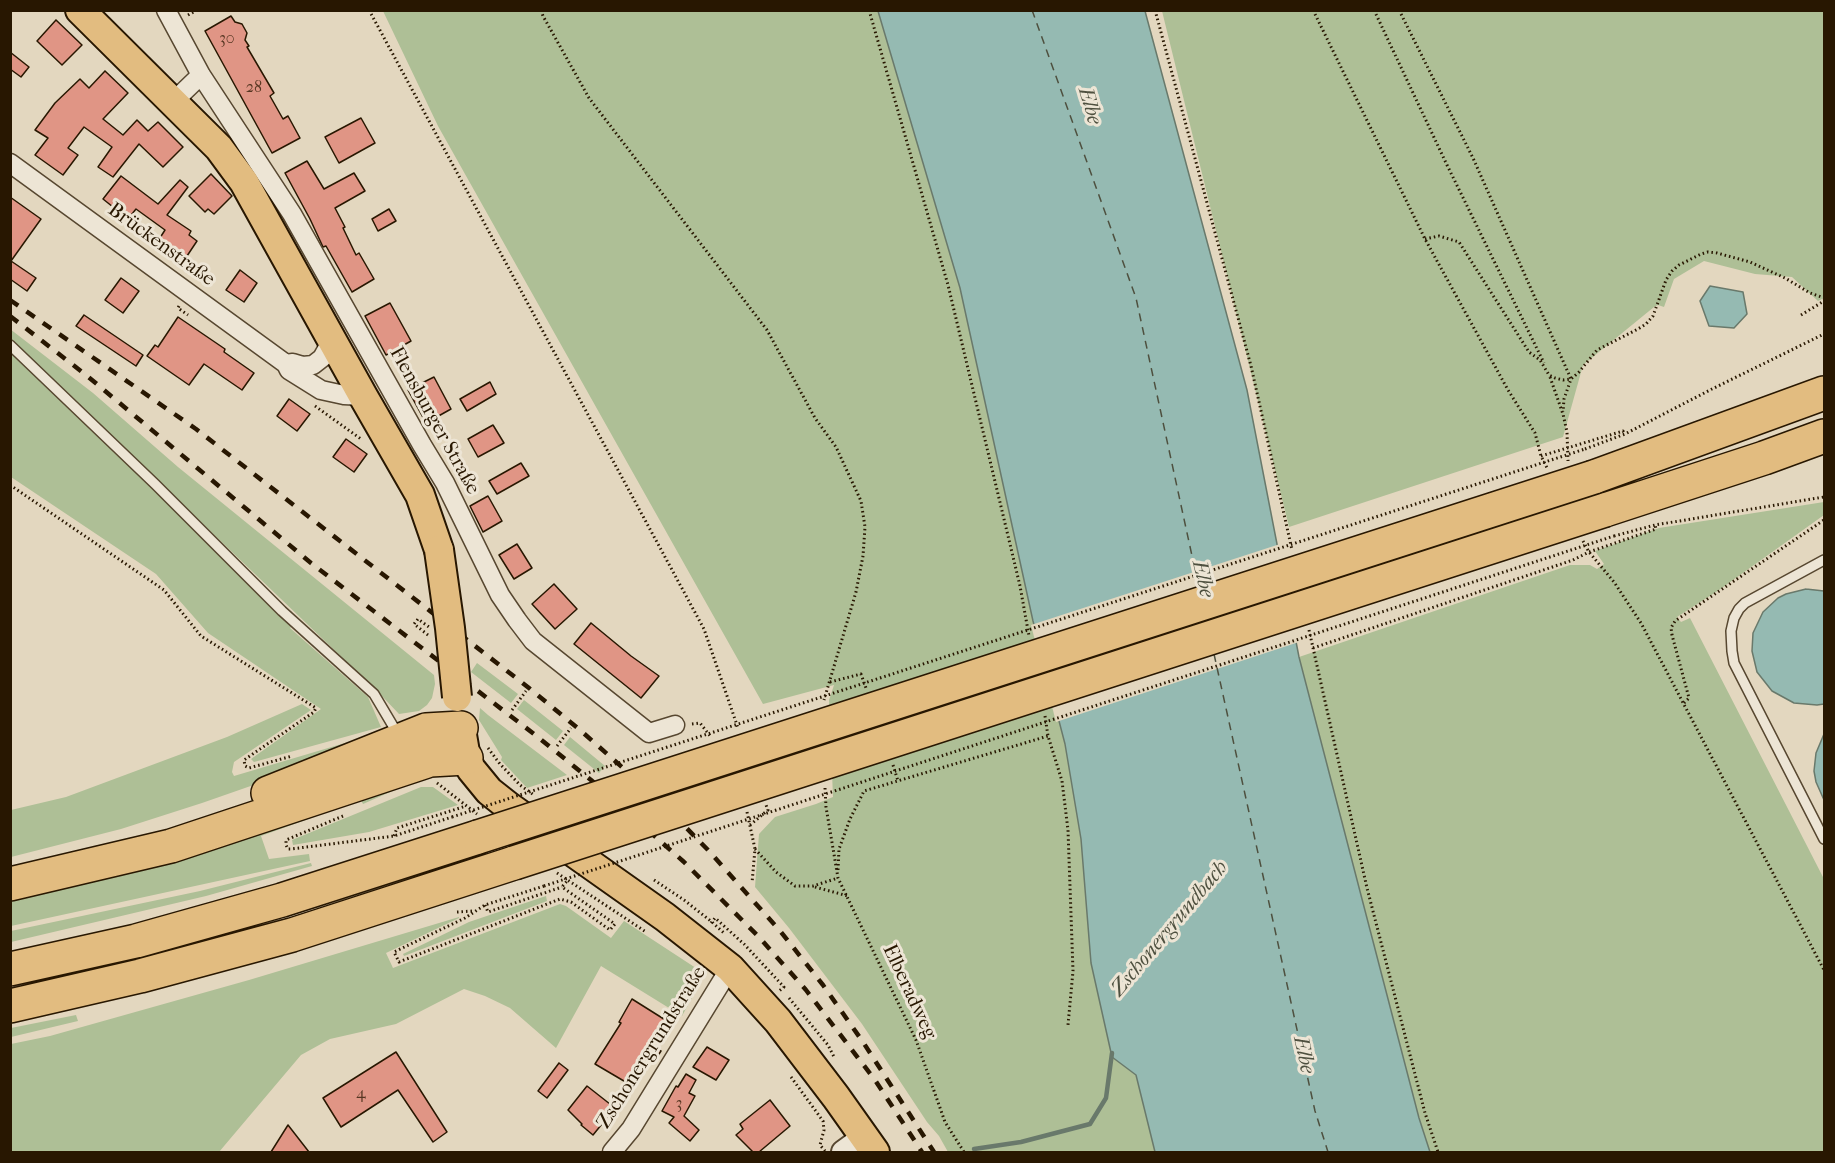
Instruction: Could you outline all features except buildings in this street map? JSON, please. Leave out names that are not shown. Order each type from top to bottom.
[{"type":"highway","points":[[10,969],[136,941],[282,900],[478,837],[1583,465],[1824,393]]},
{"type":"highway","points":[[10,1006],[140,976],[292,935],[514,863],[1610,523],[1764,458],[1824,436]]},
{"type":"highway","points":[[10,866],[76,851],[272,792],[409,759],[430,760],[461,728]]},
{"type":"highway","points":[[10,884],[171,846],[409,759]]},
{"type":"main road","points":[[80,10],[219,148],[244,182],[420,495],[440,550],[461,728],[471,769],[489,791],[508,806],[665,917],[730,968],[778,1021],[861,1147]]},
{"type":"street","name":"Flensburger Straße","points":[[166,10],[201,75],[292,214],[445,483],[500,595],[517,620],[533,641],[649,733],[675,725]]},
{"type":"street","points":[[173,102],[201,75]]},
{"type":"street","name":"Brückenstraße","points":[[10,163],[286,364],[289,370],[321,390],[363,396]]},
{"type":"street","points":[[286,364],[313,365],[322,358],[332,340]]},
{"type":"street","name":"Zschonergrundstraße","points":[[612,1152],[637,1119],[730,968]]},
{"type":"lane","points":[[10,345],[155,484],[282,611],[374,694],[409,759]]},
{"type":"lane","points":[[1824,560],[1745,603],[1734,618],[1731,631],[1734,663],[1824,838]]},
{"type":"path","points":[[369,10],[704,629],[730,702]]},
{"type":"path","points":[[541,10],[590,98],[767,330],[815,418],[836,447],[861,501],[865,527],[863,556],[856,592],[824,700]]},
{"type":"path","points":[[869,10],[948,285],[1020,586],[1031,644]]},
{"type":"path","points":[[1155,10],[1251,366],[1287,530]]},
{"type":"path","points":[[1313,10],[1425,239],[1508,390],[1535,433],[1541,456],[1551,477]]},
{"type":"path","points":[[1374,10],[1549,375],[1567,432],[1583,465]]},
{"type":"path","points":[[1400,10],[1473,158],[1571,379],[1564,399],[1563,414]]},
{"type":"path","points":[[1425,239],[1439,236],[1459,242],[1529,352],[1540,360],[1549,375],[1563,380],[1571,379],[1580,372],[1597,350],[1646,324],[1653,316],[1666,280],[1672,271],[1701,254],[1717,253],[1750,262],[1824,299]]},
{"type":"path","points":[[1801,315],[1824,299]]},
{"type":"path","points":[[350,813],[286,840],[288,849],[394,836],[1583,465],[1625,434],[1712,388],[1824,334]]},
{"type":"path","points":[[1541,456],[1623,431],[1625,434]]},
{"type":"path","points":[[10,484],[164,590],[201,636],[316,708],[314,712],[244,760],[245,766],[249,768],[294,756]]},
{"type":"path","points":[[562,887],[615,924],[610,930],[571,902],[560,899],[399,962],[394,952],[465,918],[485,905],[1610,523],[1655,525],[1824,497]]},
{"type":"path","points":[[1684,703],[1689,698],[1672,635],[1671,628],[1675,621],[1824,520]]},
{"type":"path","points":[[1438,1152],[1425,1113],[1367,888],[1313,648],[1573,560],[1588,552],[1656,529],[1655,525]]},
{"type":"path","points":[[1579,534],[1588,552],[1614,582],[1641,623],[1824,970]]},
{"type":"path","points":[[426,633],[414,624],[418,619],[436,632]]},
{"type":"path","points":[[512,710],[526,691]]},
{"type":"path","points":[[1044,713],[1048,736],[1062,781],[1068,830],[1073,971],[1068,1025]]},
{"type":"path","points":[[557,746],[571,728]]},
{"type":"path","points":[[838,878],[839,849],[864,791],[1048,736]]},
{"type":"path","points":[[394,836],[397,828],[466,806],[409,759]]},
{"type":"path","points":[[825,787],[826,807],[838,878]]},
{"type":"path","points":[[752,883],[755,849],[777,872],[795,886],[813,886],[848,897]]},
{"type":"path","points":[[813,886],[838,878]]},
{"type":"path","name":"Elberadweg","points":[[838,878],[916,1040],[945,1122],[964,1152]]},
{"type":"path","points":[[485,905],[488,912],[562,887],[567,881]]},
{"type":"path","points":[[457,912],[475,911]]},
{"type":"path","points":[[715,918],[744,944],[784,987]]},
{"type":"green space","points":[[383,11],[878,11],[960,288],[1033,621],[1065,744],[1081,839],[1091,962],[1112,1057],[1136,1075],[1155,1152],[948,1152],[862,1024],[755,887],[759,834],[775,817],[833,797],[829,700],[834,685],[763,704],[438,126]]},
{"type":"green space","points":[[1162,11],[1824,11],[1824,298],[1818,301],[1792,277],[1755,274],[1704,261],[1674,279],[1664,307],[1658,305],[1654,307],[1583,365],[1563,437],[1289,527]]},
{"type":"green space","points":[[10,329],[93,393],[178,467],[434,675],[432,698],[427,705],[419,711],[399,714],[11,340]]},
{"type":"green space","points":[[10,350],[293,625],[290,628],[368,697],[381,727],[254,762],[251,759],[321,709],[208,633],[156,574],[11,477]]},
{"type":"green space","points":[[1824,502],[1824,515],[1677,617],[1681,622],[1690,618],[1824,879],[1824,1152],[1430,1152],[1419,1118],[1299,657],[1570,565],[1590,565],[1597,569],[1604,564],[1595,551],[1659,528]]},
{"type":"green space","points":[[477,663],[518,694],[511,703],[471,672]]},
{"type":"green space","points":[[524,700],[563,731],[556,740],[517,709]]},
{"type":"green space","points":[[302,704],[311,710],[234,762],[232,772],[234,776],[357,741],[285,774],[202,803],[121,829],[11,857],[11,810],[66,797],[227,737]]},
{"type":"green space","points":[[480,708],[567,775],[527,788],[501,760],[502,757],[479,720]]},
{"type":"green space","points":[[570,737],[605,766],[599,773],[564,745]]},
{"type":"green space","points":[[406,785],[363,804],[361,800],[261,836],[269,859],[309,854],[310,861],[11,926],[10,893]]},
{"type":"green space","points":[[421,787],[433,787],[458,805],[369,832],[293,845],[292,840]]},
{"type":"green space","points":[[311,863],[312,866],[206,896],[11,942],[11,931],[200,891]]},
{"type":"green space","points":[[546,896],[547,901],[404,956],[403,954],[469,922]]},
{"type":"green space","points":[[560,904],[611,938],[624,921],[702,972],[704,976],[682,1016],[601,966],[556,1048],[510,1008],[464,989],[396,1024],[330,1039],[301,1055],[219,1152],[11,1152],[11,1044],[50,1036],[249,980],[459,917],[386,953],[393,968]]},
{"type":"green space","points":[[76,1015],[78,1021],[11,1037],[11,1028]]},
{"type":"water","name":"Elbe","points":[[878,11],[1145,11],[1247,390],[1299,657],[1419,1118],[1430,1152],[1155,1152],[1136,1075],[1112,1057],[1091,963],[1081,839],[1065,744],[1033,621],[960,288]]},
{"type":"water","points":[[1710,286],[1743,292],[1747,314],[1734,328],[1709,326],[1700,301]]},
{"type":"water","points":[[1806,589],[1824,591],[1824,704],[1817,705],[1794,703],[1772,691],[1757,672],[1752,651],[1753,633],[1763,612],[1778,598]]},
{"type":"water","points":[[1824,734],[1824,800],[1814,771],[1816,753]]},
{"type":"pier","points":[[1280,544],[1299,642],[1056,722],[1031,625]]},
{"type":"waterway","name":"Zschonergrundbach","points":[[974,1149],[1021,1142],[1090,1124],[1106,1098],[1112,1053]]},
{"type":"ferry route","points":[[1032,10],[1136,298],[1199,588]]},
{"type":"ferry route","points":[[1214,654],[1315,1111],[1328,1152]]},
{"type":"railway","points":[[10,300],[196,429],[529,688],[658,799],[708,850],[781,932],[823,985],[934,1152]]},
{"type":"railway","points":[[10,316],[86,375],[311,563],[591,780],[684,862],[759,937],[806,990],[875,1080],[922,1152]]}]
